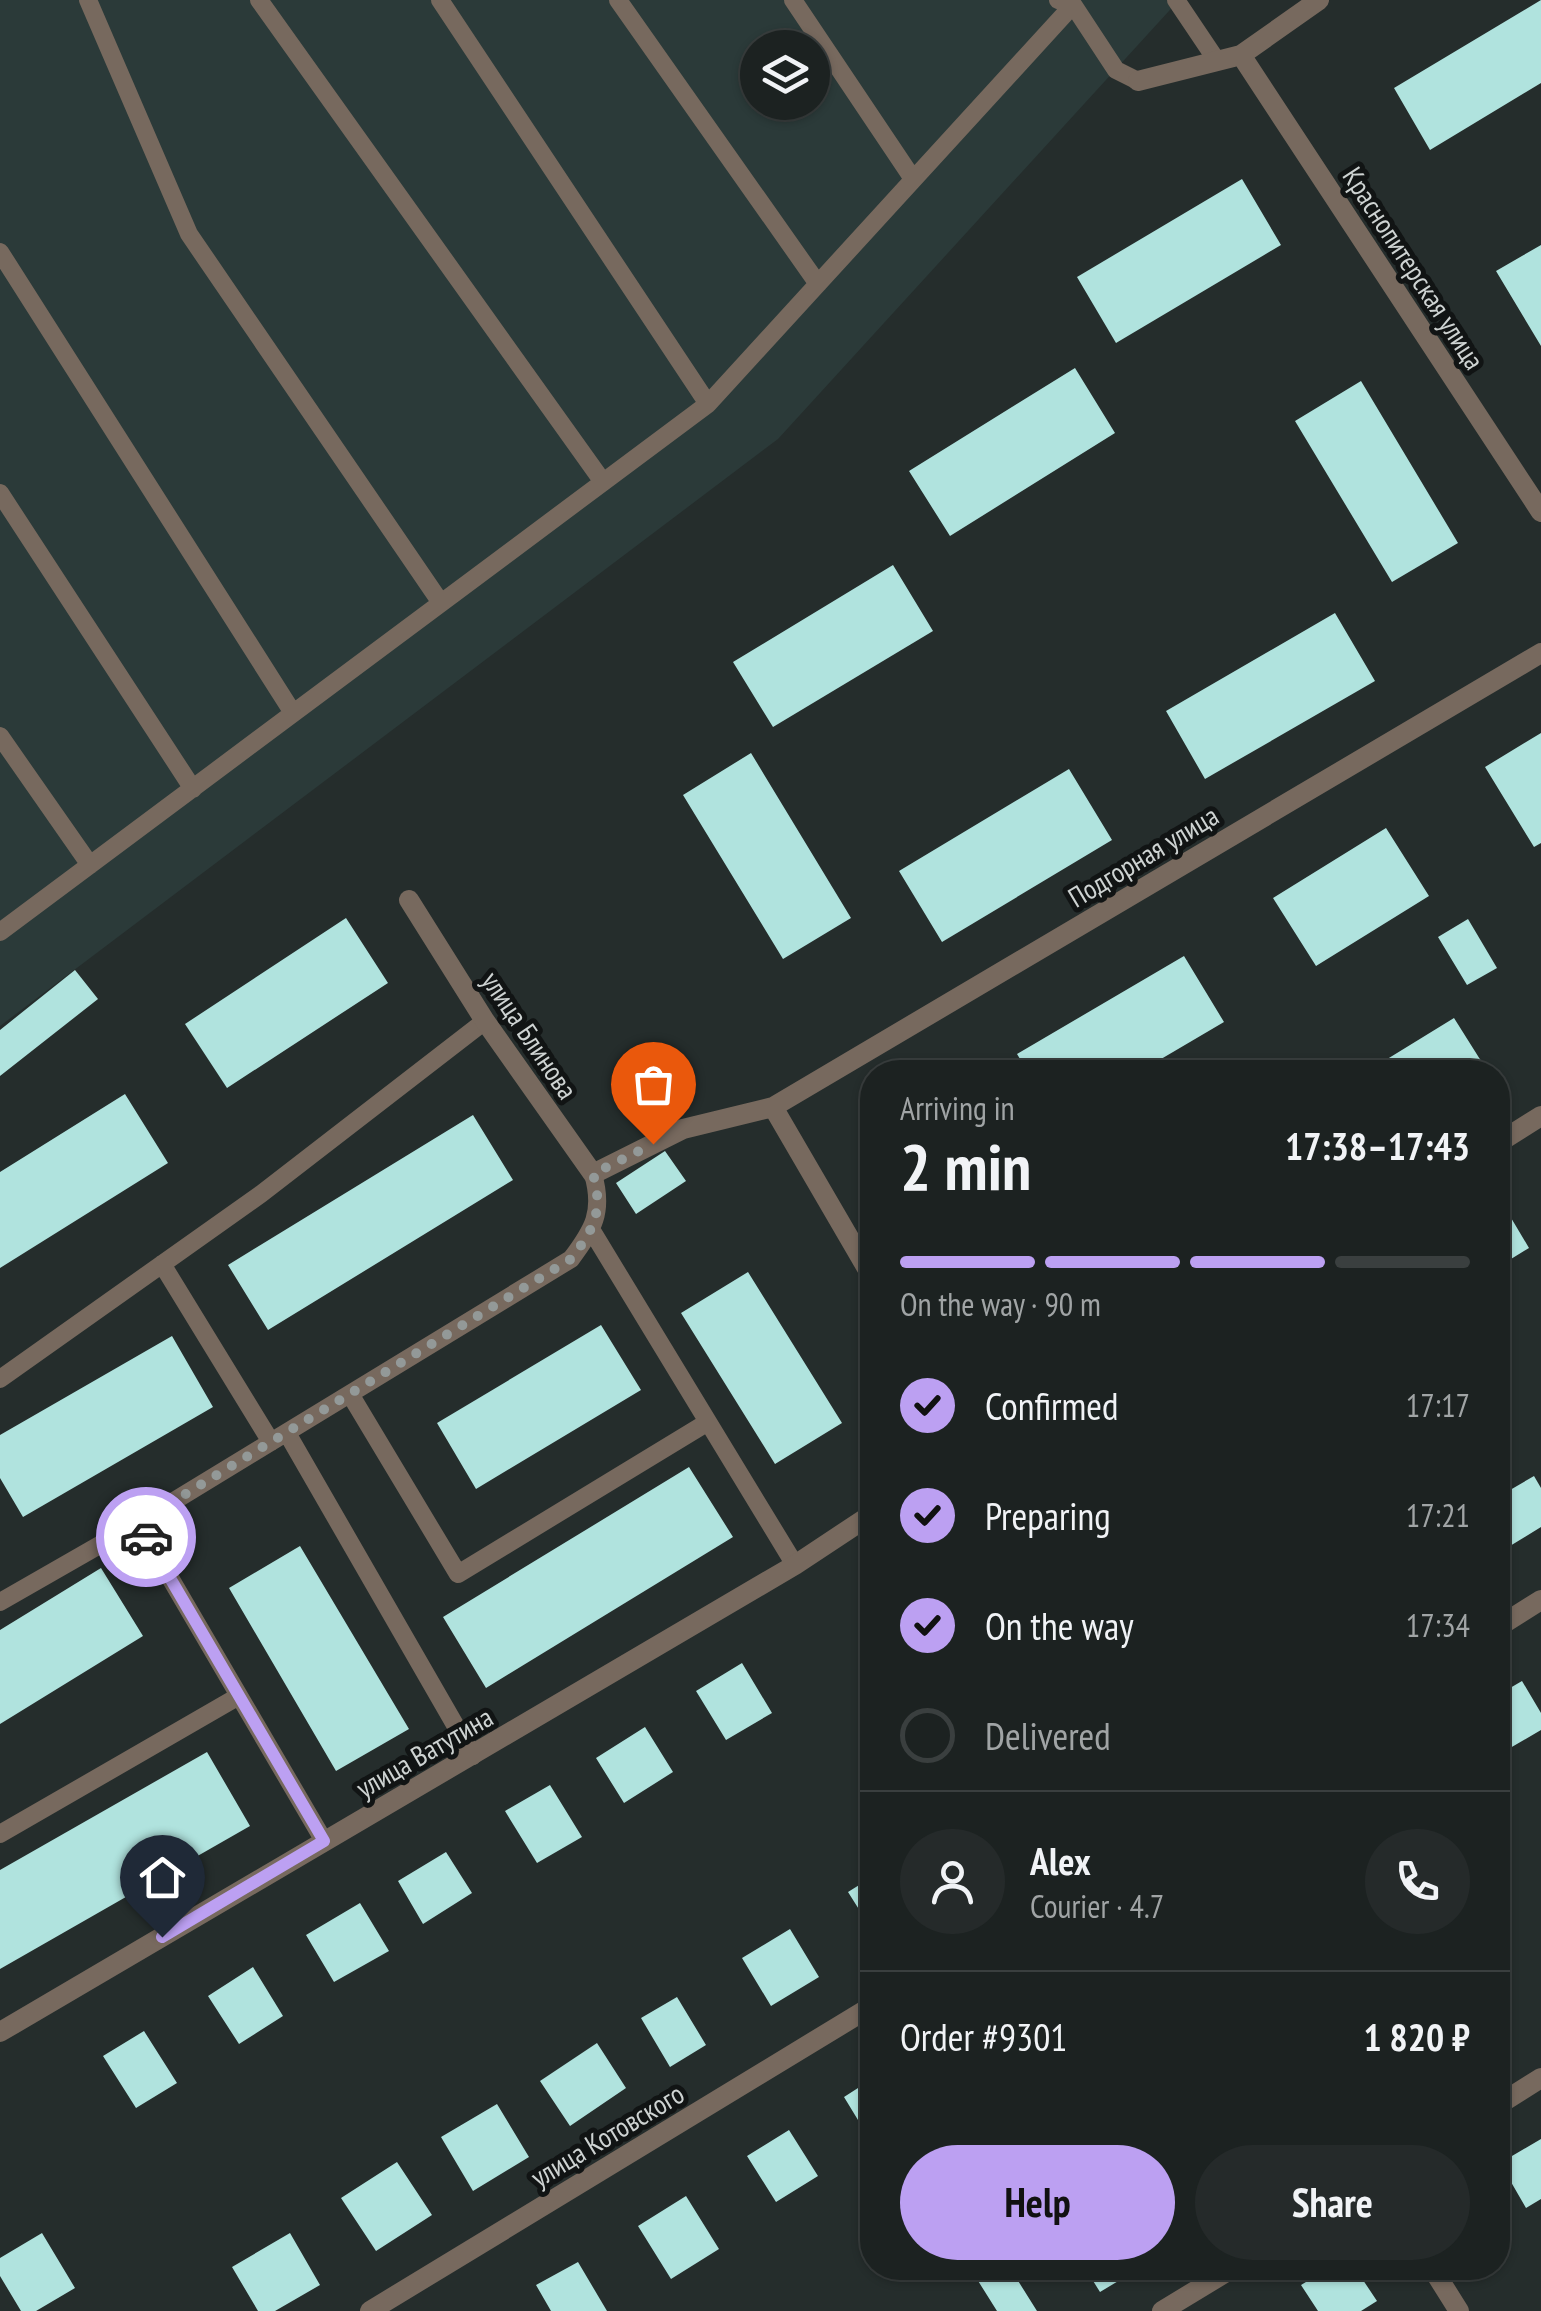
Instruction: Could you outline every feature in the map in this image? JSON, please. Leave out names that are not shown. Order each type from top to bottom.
[{"type":"street","points":[[1138,82],[1241,55],[1318,0]]},
{"type":"street","name":"Краснопитерская улица","points":[[1241,55],[1541,512]]},
{"type":"street","name":"Подгорная улица","points":[[774,1108],[1541,653]]},
{"type":"street","name":"улица Блинова","points":[[408,900],[485,1021],[593,1174]]},
{"type":"street","points":[[593,1174],[683,1129],[774,1108],[860,1256]]},
{"type":"street","points":[[1510,1135],[1541,1116]]},
{"type":"street","name":"улица Ватутина","points":[[0,2032],[796,1565],[860,1522]]},
{"type":"street","points":[[1510,1619],[1541,1600]]},
{"type":"street","name":"улица Котовского","points":[[370,2311],[860,2013]]},
{"type":"street","points":[[1510,2097],[1541,2078]]},
{"type":"street","points":[[1162,2311],[1213,2280]]},
{"type":"street","points":[[1440,2280],[1460,2311]]},
{"type":"lane","points":[[88,0],[189,234],[441,603]]},
{"type":"lane","points":[[259,0],[603,482]]},
{"type":"lane","points":[[440,0],[708,404]]},
{"type":"lane","points":[[618,0],[818,284]]},
{"type":"lane","points":[[794,0],[914,179]]},
{"type":"lane","points":[[1176,0],[1217,62]]},
{"type":"lane","points":[[0,932],[708,404],[914,179],[1067,2],[1116,70],[1138,82]]},
{"type":"lane","points":[[0,252],[294,714]]},
{"type":"lane","points":[[0,493],[193,789]]},
{"type":"lane","points":[[0,736],[90,866]]},
{"type":"lane","points":[[0,1379],[261,1194],[485,1021]]},
{"type":"lane","points":[[0,1602],[138,1523],[571,1259],[592,1231],[600,1196],[593,1174]]},
{"type":"lane","points":[[592,1231],[796,1565]]},
{"type":"lane","points":[[162,1264],[279,1437],[473,1756]]},
{"type":"lane","points":[[350,1394],[458,1574],[708,1422]]},
{"type":"lane","points":[[138,1523],[324,1841]]},
{"type":"lane","points":[[0,1834],[239,1696]]},
{"type":"shaded area","points":[[0,0],[1179,0],[778,439],[0,1026]]},
{"type":"building","points":[[1541,0],[1541,83],[1430,150],[1394,88]]},
{"type":"building","points":[[1242,179],[1281,245],[1116,343],[1077,277]]},
{"type":"building","points":[[1541,245],[1541,346],[1496,271]]},
{"type":"building","points":[[1075,368],[1115,433],[950,536],[909,471]]},
{"type":"building","points":[[1361,381],[1458,543],[1392,582],[1295,421]]},
{"type":"building","points":[[893,565],[933,631],[773,727],[733,662]]},
{"type":"building","points":[[1335,613],[1375,681],[1205,779],[1166,711]]},
{"type":"building","points":[[1541,733],[1541,843],[1534,847],[1485,767]]},
{"type":"building","points":[[751,753],[851,918],[783,959],[683,795]]},
{"type":"building","points":[[1069,769],[1112,840],[942,942],[899,871]]},
{"type":"building","points":[[1386,828],[1429,896],[1316,966],[1273,898]]},
{"type":"building","points":[[346,918],[388,983],[227,1088],[185,1024]]},
{"type":"building","points":[[1468,919],[1497,968],[1467,985],[1438,937]]},
{"type":"building","points":[[1184,956],[1224,1022],[1159,1060],[1021,1060],[1017,1054]]},
{"type":"building","points":[[75,970],[98,999],[0,1076],[0,1030]]},
{"type":"building","points":[[1454,1018],[1480,1060],[1386,1060]]},
{"type":"building","points":[[125,1094],[168,1163],[0,1268],[0,1172]]},
{"type":"building","points":[[473,1115],[513,1180],[268,1330],[228,1265]]},
{"type":"building","points":[[665,1151],[686,1181],[636,1214],[616,1183]]},
{"type":"building","points":[[1510,1216],[1529,1248],[1510,1260]]},
{"type":"building","points":[[748,1272],[842,1423],[775,1464],[681,1313]]},
{"type":"building","points":[[601,1325],[641,1390],[476,1489],[437,1423]]},
{"type":"building","points":[[172,1336],[213,1407],[23,1517],[0,1478],[0,1435]]},
{"type":"building","points":[[689,1467],[733,1537],[486,1688],[443,1617]]},
{"type":"building","points":[[1534,1476],[1541,1488],[1541,1527],[1510,1546],[1510,1490]]},
{"type":"building","points":[[300,1546],[409,1729],[336,1771],[229,1588]]},
{"type":"building","points":[[101,1568],[143,1636],[0,1724],[0,1630]]},
{"type":"building","points":[[742,1663],[772,1713],[726,1740],[696,1691]]},
{"type":"building","points":[[1522,1681],[1541,1713],[1541,1730],[1510,1748],[1510,1688]]},
{"type":"building","points":[[645,1727],[673,1772],[624,1803],[596,1758]]},
{"type":"building","points":[[207,1752],[250,1826],[0,1969],[0,1870]]},
{"type":"building","points":[[550,1785],[582,1837],[537,1863],[505,1811]]},
{"type":"building","points":[[446,1852],[472,1893],[423,1924],[398,1881]]},
{"type":"building","points":[[860,1884],[860,1911],[848,1892]]},
{"type":"building","points":[[360,1903],[389,1951],[334,1982],[306,1935]]},
{"type":"building","points":[[790,1929],[819,1977],[771,2006],[742,1958]]},
{"type":"building","points":[[253,1967],[283,2016],[239,2044],[208,1996]]},
{"type":"building","points":[[677,1997],[706,2045],[670,2067],[641,2018]]},
{"type":"building","points":[[144,2031],[177,2083],[136,2108],[103,2056]]},
{"type":"building","points":[[597,2043],[626,2088],[570,2126],[540,2081]]},
{"type":"building","points":[[860,2087],[860,2123],[844,2097]]},
{"type":"building","points":[[497,2104],[529,2157],[473,2191],[441,2137]]},
{"type":"building","points":[[789,2130],[818,2176],[776,2202],[747,2156]]},
{"type":"building","points":[[1541,2139],[1541,2199],[1526,2208],[1510,2180],[1510,2157]]},
{"type":"building","points":[[397,2162],[432,2215],[376,2251],[341,2198]]},
{"type":"building","points":[[686,2196],[719,2249],[671,2279],[638,2226]]},
{"type":"building","points":[[42,2233],[75,2288],[36,2311],[21,2311],[0,2276],[0,2258]]},
{"type":"building","points":[[290,2233],[320,2285],[275,2311],[258,2311],[232,2267]]},
{"type":"building","points":[[578,2262],[607,2311],[551,2311],[536,2285]]},
{"type":"building","points":[[978,2280],[1018,2280],[1037,2311],[997,2311]]},
{"type":"building","points":[[1092,2280],[1120,2280],[1100,2292]]},
{"type":"building","points":[[1309,2280],[1363,2280],[1377,2301],[1361,2311],[1318,2311],[1301,2285]]},
{"type":"way so far","points":[[146,1537],[138,1523],[571,1259],[592,1231],[600,1196],[593,1174],[653,1144]]},
{"type":"route","points":[[146,1537],[324,1841],[162,1937]]}]
